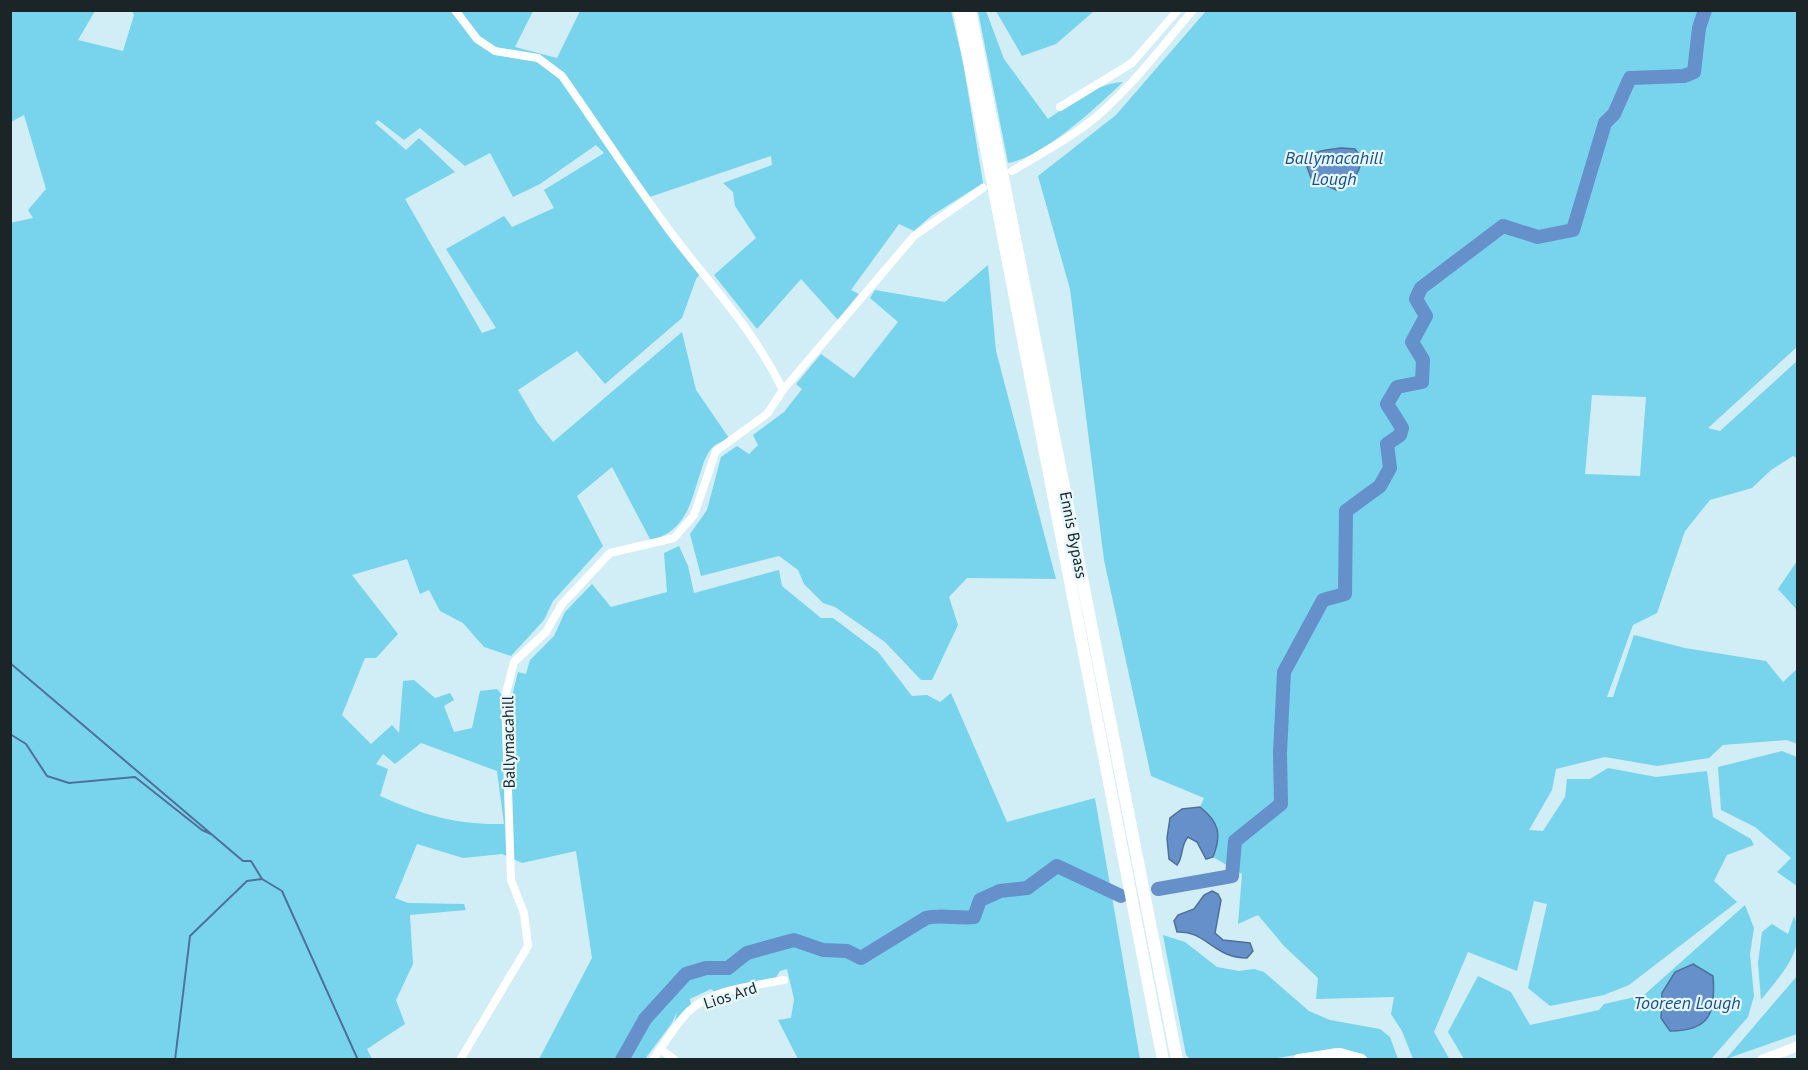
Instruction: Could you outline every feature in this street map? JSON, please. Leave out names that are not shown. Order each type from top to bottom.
[{"type":"highway","name":"Ennis Bypass","points":[[959,10],[994,163]]},
{"type":"highway","name":"Ennis Bypass","points":[[970,10],[994,163],[1163,1059]]},
{"type":"highway","name":"Ennis Bypass","points":[[1001,200],[1172,1025],[1177,1059]]},
{"type":"highway","points":[[1172,1025],[1184,1059]]},
{"type":"highway","points":[[1299,1059],[1340,1054],[1361,1059]]},
{"type":"main road","points":[[1762,1059],[1797,1046]]},
{"type":"street","points":[[455,10],[477,39],[495,51],[538,58],[562,76],[670,231],[734,309],[767,357],[783,390]]},
{"type":"street","points":[[1060,107],[1132,63],[1178,10]]},
{"type":"street","points":[[1012,171],[1069,137],[1103,111],[1134,80],[1193,10]]},
{"type":"street","points":[[1122,68],[1134,80]]},
{"type":"street","name":"Ballymacahill","points":[[460,1059],[528,946],[524,914],[511,880],[505,697],[514,662],[546,632],[562,604],[610,554],[674,538],[694,514],[716,451],[767,414],[783,390],[914,236],[983,188]]},
{"type":"street","name":"Lios Ard","points":[[653,1059],[688,1012],[703,1001],[746,987],[784,980]]},
{"type":"street","points":[[660,1049],[675,1059]]},
{"type":"shaded area","points":[[11,11],[95,11],[78,40],[123,51],[134,15],[132,11],[533,11],[515,47],[557,58],[580,11],[951,11],[963,62],[983,183],[931,216],[914,231],[899,224],[851,290],[859,294],[838,320],[801,279],[757,329],[714,275],[756,238],[735,206],[733,192],[723,183],[772,165],[771,156],[644,199],[700,274],[696,279],[682,318],[605,384],[577,351],[518,390],[537,422],[553,442],[682,332],[696,390],[729,438],[707,454],[691,503],[681,521],[664,536],[651,541],[612,467],[577,496],[603,546],[553,601],[544,620],[511,656],[484,647],[463,623],[440,611],[429,590],[420,594],[407,559],[352,575],[398,634],[376,658],[365,658],[342,715],[371,744],[392,725],[399,733],[403,681],[414,680],[435,698],[450,693],[454,700],[444,706],[454,732],[472,728],[480,691],[497,689],[510,704],[518,672],[526,674],[530,660],[554,636],[565,612],[592,584],[611,607],[667,592],[664,553],[679,546],[688,566],[694,593],[779,570],[782,586],[821,618],[833,618],[878,652],[912,696],[927,695],[940,702],[951,693],[1007,822],[1095,798],[1140,1059],[798,1059],[778,1020],[791,1018],[794,999],[787,969],[780,971],[775,979],[716,993],[711,989],[690,999],[691,1005],[675,1021],[677,1012],[672,1023],[645,1059],[539,1059],[592,958],[576,851],[522,863],[502,854],[463,858],[417,844],[395,898],[408,903],[464,904],[466,910],[410,915],[413,964],[396,1000],[405,1024],[367,1049],[372,1059],[11,1059],[10,223],[33,218],[28,210],[46,189],[24,115],[11,122]],"holes":[[[378,120],[404,140],[420,128],[465,166],[490,153],[513,197],[540,184],[596,145],[604,153],[544,190],[554,208],[512,227],[504,216],[446,249],[496,328],[482,333],[405,199],[455,172],[419,138],[406,150],[375,123]],[[421,743],[497,771],[504,824],[470,823],[440,818],[380,796],[388,769],[376,764],[383,754],[395,764]]]},
{"type":"shaded area","points":[[978,11],[986,11],[1004,59],[1048,119],[1093,90],[1123,82],[1085,117],[1053,142],[1022,159],[1008,163]]},
{"type":"shaded area","points":[[996,11],[1094,11],[1056,44],[1022,56]]},
{"type":"shaded area","points":[[1206,11],[1797,11],[1797,347],[1708,428],[1720,431],[1797,361],[1797,458],[1793,456],[1771,470],[1752,488],[1710,500],[1685,531],[1657,613],[1633,625],[1607,697],[1613,697],[1634,635],[1685,648],[1766,661],[1783,682],[1797,669],[1797,744],[1787,740],[1723,745],[1709,758],[1657,766],[1605,757],[1556,769],[1552,790],[1529,830],[1543,831],[1565,797],[1567,779],[1590,779],[1608,768],[1656,777],[1707,771],[1713,817],[1751,839],[1754,845],[1727,855],[1714,881],[1737,902],[1629,985],[1604,995],[1550,1006],[1528,988],[1547,904],[1534,901],[1517,971],[1468,952],[1434,1032],[1450,1060],[1413,1059],[1402,1031],[1391,1014],[1394,997],[1316,999],[1318,978],[1284,946],[1258,915],[1238,924],[1242,874],[1213,857],[1217,842],[1216,829],[1206,812],[1200,807],[1204,798],[1151,776],[1104,560],[1070,289],[1038,176],[1116,115]],"holes":[[[1592,395],[1646,397],[1640,476],[1585,474]]]},
{"type":"shaded area","points":[[988,265],[996,351],[1056,579],[967,578],[949,597],[958,625],[932,680],[921,680],[885,642],[835,607],[823,603],[804,584],[798,570],[779,556],[701,576],[690,534],[707,510],[721,457],[737,446],[749,454],[758,445],[753,435],[784,412],[802,389],[796,384],[821,354],[854,378],[898,322],[870,298],[875,290],[945,302]]},
{"type":"shaded area","points":[[1797,561],[1797,610],[1778,589]]},
{"type":"shaded area","points":[[1782,751],[1797,757],[1797,886],[1777,872],[1791,858],[1755,827],[1721,810],[1718,767]]},
{"type":"shaded area","points":[[1745,905],[1754,928],[1750,954],[1754,996],[1748,1017],[1711,1059],[1464,1059],[1448,1032],[1478,976],[1511,992],[1530,1025],[1599,1010],[1604,1004],[1644,995]]},
{"type":"shaded area","points":[[1794,916],[1797,928],[1795,950],[1790,961],[1761,1000],[1758,963],[1762,932],[1772,924],[1788,934]]},
{"type":"shaded area","points":[[1163,935],[1185,942],[1217,967],[1239,971],[1254,969],[1264,972],[1309,1011],[1330,1020],[1380,1029],[1390,1037],[1398,1059],[1369,1059],[1363,1054],[1335,1048],[1272,1059],[1190,1059],[1186,1055]]},
{"type":"shaded area","points":[[1797,976],[1797,1034],[1726,1059]]},
{"type":"water","name":"Ballymacahill Lough","points":[[1355,149],[1362,159],[1356,175],[1350,182],[1336,190],[1311,178],[1306,164],[1312,155],[1321,151]]},
{"type":"water","points":[[1200,807],[1215,823],[1217,829],[1217,842],[1213,857],[1206,859],[1197,842],[1188,837],[1177,865],[1169,859],[1167,838],[1170,818],[1182,809]]},
{"type":"water","points":[[1212,891],[1218,894],[1221,900],[1215,933],[1223,940],[1250,943],[1253,951],[1247,958],[1226,954],[1195,935],[1177,932],[1174,921],[1178,915],[1194,909],[1204,895]]},
{"type":"water","name":"Tooreen Lough","points":[[1693,964],[1713,976],[1711,1010],[1708,1017],[1694,1028],[1670,1031],[1661,1018],[1662,993],[1675,972]]},
{"type":"waterway","points":[[1158,889],[1232,876],[1235,841],[1281,804],[1280,753],[1284,672],[1323,600],[1345,594],[1346,511],[1380,486],[1390,468],[1387,444],[1400,435],[1402,428],[1387,404],[1397,387],[1422,382],[1423,360],[1412,342],[1426,316],[1416,299],[1421,288],[1503,226],[1538,237],[1573,230],[1605,123],[1614,114],[1630,78],[1684,76],[1694,72],[1699,28],[1705,10]]},
{"type":"waterway","points":[[10,663],[243,861],[251,861],[262,879],[282,891],[358,1060]]},
{"type":"waterway","points":[[10,734],[26,744],[47,776],[69,783],[135,777],[202,830],[211,834]]},
{"type":"waterway","points":[[622,1060],[645,1019],[686,974],[706,968],[728,968],[747,953],[794,940],[823,950],[847,951],[861,958],[926,918],[974,917],[980,900],[1000,891],[1027,888],[1057,866],[1121,896]]},
{"type":"waterway","points":[[175,1060],[190,936],[247,881],[262,879]]}]
